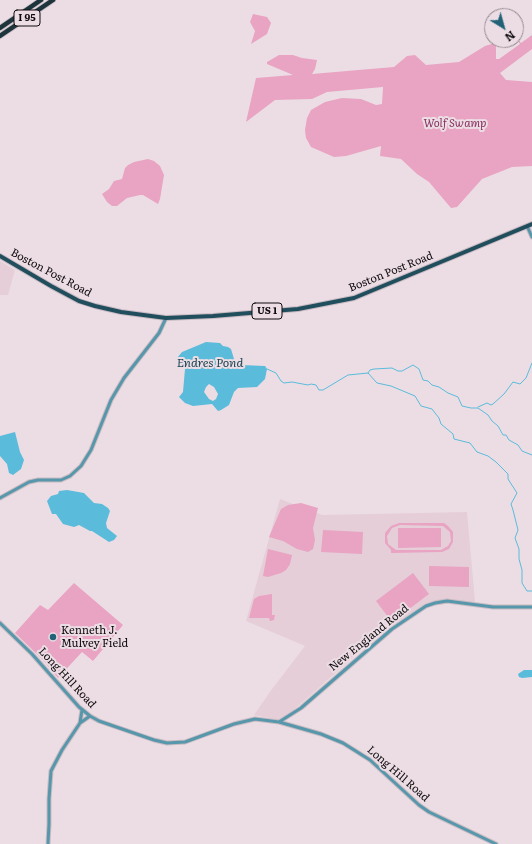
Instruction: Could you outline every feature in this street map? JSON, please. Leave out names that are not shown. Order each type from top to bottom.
[{"type":"highway","name":"I 95","points":[[0,28],[42,0]]},
{"type":"highway","name":"I 95","points":[[0,36],[53,0]]},
{"type":"main road","name":"Boston Post Road","points":[[0,256],[79,301],[121,312],[166,318],[213,316],[298,309],[352,298],[532,224]]},
{"type":"street","points":[[527,226],[532,237]]},
{"type":"street","points":[[0,498],[29,482],[38,480],[61,480],[70,476],[81,466],[91,450],[111,400],[124,378],[159,333],[166,318]]},
{"type":"street","name":"New England Road","points":[[279,722],[300,708],[392,629],[426,606],[447,601],[493,607],[532,607]]},
{"type":"street","name":"Long Hill Road","points":[[0,623],[27,648],[82,710],[99,721],[167,743],[185,742],[234,724],[250,720],[279,722],[327,736],[356,750],[376,764],[424,809],[496,844]]},
{"type":"street","points":[[80,723],[82,710]]},
{"type":"street","points":[[48,844],[51,771],[62,750],[80,723],[90,716]]},
{"type":"shaded area","points":[[0,261],[15,270],[8,295],[0,295]]},
{"type":"shaded area","points":[[280,499],[322,515],[467,512],[475,602],[435,601],[399,621],[366,646],[280,722],[274,719],[254,715],[305,646],[246,621]]},
{"type":"green space","points":[[253,14],[267,17],[271,23],[267,34],[251,44],[255,31],[250,22]]},
{"type":"green space","name":"Wolf Swamp","points":[[532,35],[532,49],[500,73],[506,80],[532,82],[532,166],[512,167],[482,179],[457,207],[451,208],[429,182],[417,174],[401,159],[380,156],[381,146],[346,156],[334,157],[311,147],[306,138],[305,130],[307,118],[311,110],[325,102],[342,98],[361,99],[376,105],[382,104],[383,87],[327,92],[312,99],[275,100],[246,122],[256,78],[293,75],[267,64],[267,62],[279,55],[293,55],[317,60],[312,74],[394,67],[407,56],[415,55],[426,65],[459,62],[484,47],[484,48],[496,48],[496,59],[499,59],[514,48],[524,48],[524,41]]},
{"type":"green space","points":[[148,159],[154,161],[160,166],[164,175],[158,204],[143,195],[127,198],[117,206],[112,206],[107,202],[102,194],[109,189],[114,181],[122,179],[125,168],[134,162]]},
{"type":"green space","points":[[301,503],[318,508],[313,528],[315,540],[313,549],[308,552],[297,549],[283,541],[269,537],[281,509],[288,505]]},
{"type":"green space","points":[[399,523],[444,523],[453,532],[453,542],[449,549],[442,552],[391,553],[391,550],[385,543],[385,533],[391,526]],"holes":[[[400,525],[443,526],[450,532],[451,541],[448,546],[441,550],[396,550],[388,544],[387,536],[392,528]]]},
{"type":"green space","points":[[398,528],[441,528],[441,547],[398,548]]},
{"type":"green space","points":[[323,530],[363,532],[362,554],[321,552]]},
{"type":"green space","points":[[268,549],[292,555],[290,564],[286,570],[268,577],[263,576]]},
{"type":"green space","points":[[429,566],[469,567],[469,587],[429,586]]},
{"type":"green space","points":[[413,573],[429,594],[392,622],[376,601]]},
{"type":"green space","points":[[74,583],[123,625],[93,661],[82,652],[58,678],[42,659],[15,633],[40,605],[48,610]]},
{"type":"green space","points":[[272,594],[272,615],[275,615],[274,620],[270,621],[269,618],[249,618],[254,599],[259,596]]},
{"type":"water","name":"Endres Pond","points":[[206,342],[220,343],[231,349],[234,359],[241,365],[265,366],[267,369],[265,379],[257,387],[238,388],[234,392],[229,405],[221,410],[218,411],[212,404],[193,406],[185,403],[179,397],[183,392],[185,369],[178,363],[177,358],[182,352]],"holes":[[[209,384],[214,387],[218,394],[216,399],[213,401],[209,399],[204,392]]]},
{"type":"water","points":[[15,432],[20,452],[24,460],[21,469],[13,475],[9,473],[7,464],[0,456],[0,436]]},
{"type":"water","points":[[67,490],[84,493],[94,503],[102,504],[108,508],[110,511],[106,523],[107,528],[117,536],[114,540],[109,542],[79,525],[74,527],[63,524],[56,514],[52,514],[47,501],[51,496],[58,494],[59,491]]},
{"type":"water","points":[[524,670],[532,670],[532,677],[519,677],[518,674]]},
{"type":"waterway","points":[[478,407],[487,403],[491,405],[493,404],[504,394],[513,382],[520,384],[526,378],[532,363]]},
{"type":"waterway","points":[[368,373],[370,370],[374,369],[392,368],[402,371],[413,365],[419,369],[423,380],[428,381],[432,385],[458,397],[462,406],[478,408],[488,415],[498,426],[503,435],[506,435],[509,440],[518,445],[522,451],[532,455]]},
{"type":"waterway","points":[[267,369],[276,373],[284,383],[292,382],[308,385],[311,384],[316,385],[319,390],[323,390],[348,375],[368,373],[377,383],[391,386],[415,396],[421,406],[432,409],[439,418],[441,424],[453,434],[454,439],[470,443],[477,452],[488,456],[496,462],[508,474],[508,479],[517,493],[511,504],[518,530],[515,538],[519,549],[522,583],[527,591],[532,591]]},
{"type":"place","name":"Kenneth J. Mulvey Field","points":[[53,637]]}]
